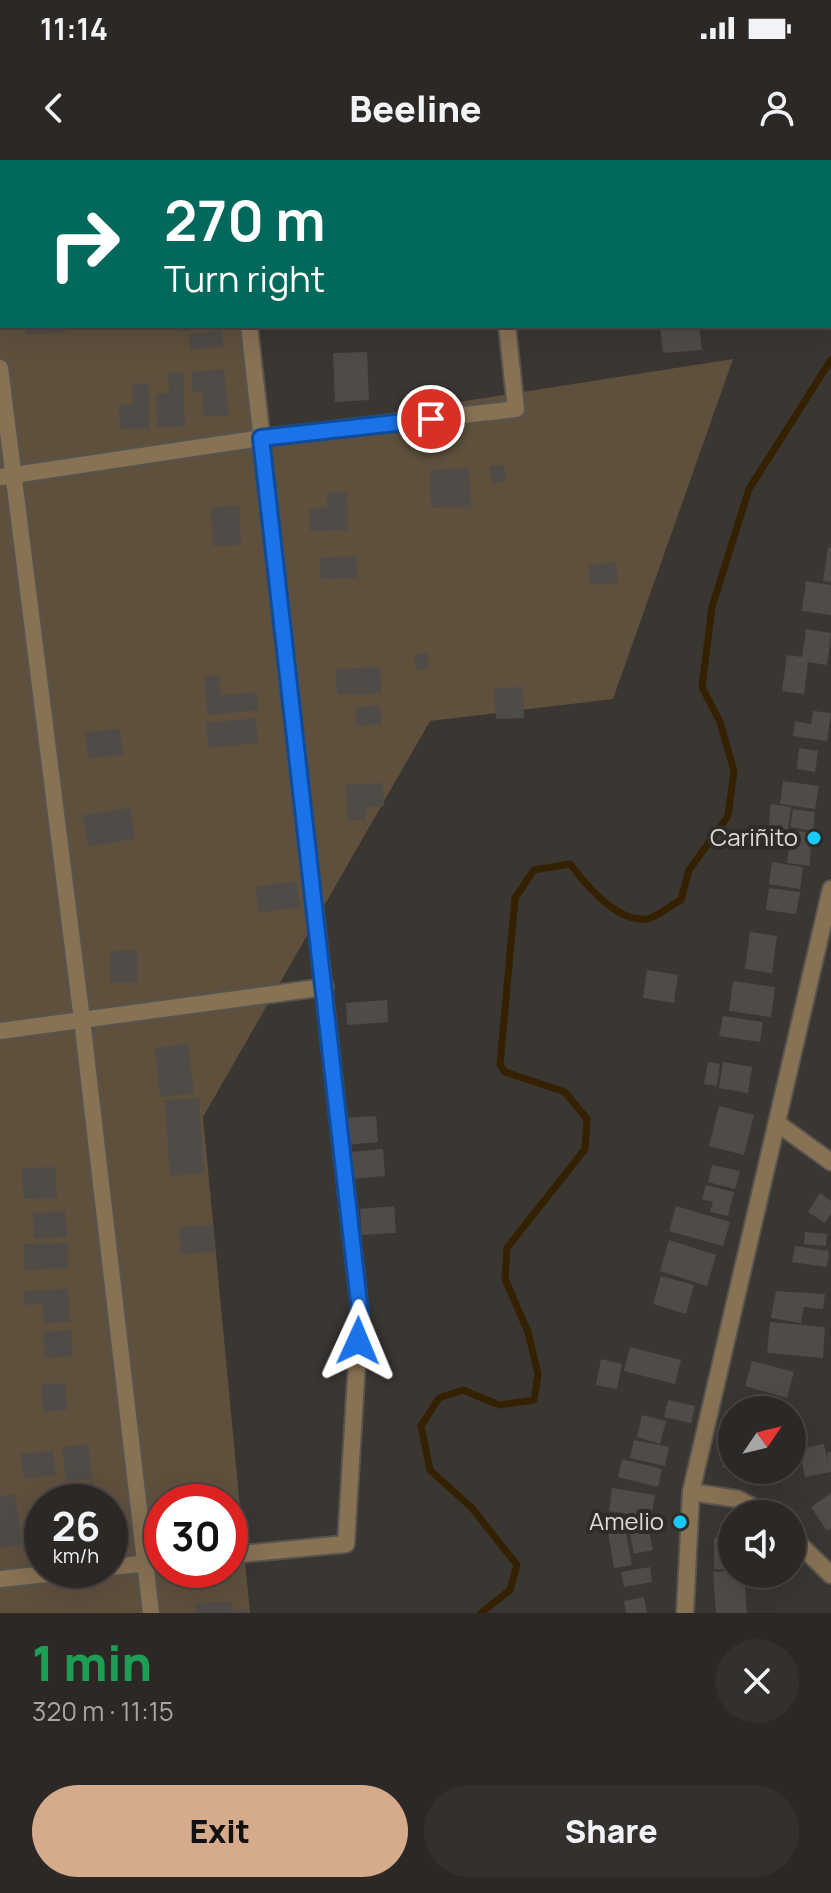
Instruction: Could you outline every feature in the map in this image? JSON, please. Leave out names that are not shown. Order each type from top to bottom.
[{"type":"street","points":[[248,1553],[346,1544],[360,1312],[249,328]]},
{"type":"street","points":[[7,476],[261,438],[516,409],[507,328]]},
{"type":"street","points":[[0,368],[7,476],[144,1488]]},
{"type":"street","points":[[685,1613],[691,1492],[829,909],[831,889]]},
{"type":"street","points":[[0,1031],[325,987]]},
{"type":"street","points":[[777,1123],[831,1162]]},
{"type":"street","points":[[691,1492],[740,1500]]},
{"type":"street","points":[[806,1551],[831,1575]]},
{"type":"street","points":[[0,1579],[24,1576]]},
{"type":"street","points":[[151,1613],[152,1588]]},
{"type":"shaded area","points":[[0,328],[255,328],[268,432],[733,359],[613,699],[430,721],[203,1117],[238,1484],[144,1484],[144,1588],[248,1588],[250,1613],[0,1613]]},
{"type":"building","points":[[26,328],[65,328],[66,333],[26,334]]},
{"type":"building","points":[[176,328],[207,328],[207,329],[176,332]]},
{"type":"building","points":[[660,328],[699,328],[702,350],[663,353]]},
{"type":"building","points":[[222,330],[223,346],[190,350],[188,334]]},
{"type":"building","points":[[367,352],[369,400],[335,402],[333,353]]},
{"type":"building","points":[[224,369],[229,415],[204,417],[202,391],[193,392],[191,372]]},
{"type":"building","points":[[183,372],[185,426],[157,427],[156,394],[169,393],[168,373]]},
{"type":"building","points":[[148,383],[150,428],[120,429],[119,405],[133,404],[132,384]]},
{"type":"building","points":[[504,465],[506,481],[492,483],[490,466]]},
{"type":"building","points":[[469,468],[471,507],[431,508],[430,470]]},
{"type":"building","points":[[347,492],[348,530],[310,531],[309,509],[327,508],[327,493]]},
{"type":"building","points":[[239,506],[241,545],[213,546],[211,507]]},
{"type":"building","points":[[828,547],[831,548],[831,582],[823,581]]},
{"type":"building","points":[[356,556],[357,578],[321,579],[320,558]]},
{"type":"building","points":[[616,562],[618,583],[590,585],[588,565]]},
{"type":"building","points":[[806,581],[831,585],[831,615],[802,611]]},
{"type":"building","points":[[806,629],[831,633],[827,665],[808,662],[804,694],[782,691],[787,655],[802,657]]},
{"type":"building","points":[[427,653],[429,668],[416,670],[414,655]]},
{"type":"building","points":[[380,667],[381,693],[337,695],[336,669]]},
{"type":"building","points":[[219,675],[221,695],[257,692],[259,710],[208,715],[204,677]]},
{"type":"building","points":[[523,687],[524,718],[496,719],[494,688]]},
{"type":"building","points":[[380,705],[382,724],[357,726],[355,708]]},
{"type":"building","points":[[813,711],[831,713],[827,741],[793,736],[795,721],[811,724]]},
{"type":"building","points":[[256,718],[258,743],[209,748],[206,723]]},
{"type":"building","points":[[120,729],[123,755],[88,758],[85,732]]},
{"type":"building","points":[[799,748],[818,751],[815,772],[797,769]]},
{"type":"building","points":[[783,781],[819,786],[815,809],[780,804]]},
{"type":"building","points":[[383,783],[384,806],[366,807],[366,820],[347,820],[346,785]]},
{"type":"building","points":[[771,804],[791,807],[788,830],[811,833],[810,866],[787,863],[789,848],[799,848],[767,843]]},
{"type":"building","points":[[130,808],[135,839],[88,846],[83,815]]},
{"type":"building","points":[[793,809],[815,812],[813,831],[790,827]]},
{"type":"building","points":[[772,862],[803,867],[800,889],[769,884]]},
{"type":"building","points":[[296,881],[300,907],[259,913],[255,887]]},
{"type":"building","points":[[769,888],[800,892],[796,914],[766,910]]},
{"type":"building","points":[[750,932],[777,936],[772,973],[745,969]]},
{"type":"building","points":[[137,950],[137,982],[110,982],[110,951]]},
{"type":"building","points":[[647,970],[678,975],[674,1003],[643,998]]},
{"type":"building","points":[[733,981],[775,987],[771,1017],[729,1011]]},
{"type":"building","points":[[387,1000],[388,1022],[347,1025],[346,1003]]},
{"type":"building","points":[[723,1016],[763,1022],[760,1042],[719,1036]]},
{"type":"building","points":[[188,1044],[194,1093],[160,1097],[155,1048]]},
{"type":"building","points":[[708,1062],[720,1064],[717,1086],[704,1084]]},
{"type":"building","points":[[723,1062],[752,1067],[748,1093],[719,1088]]},
{"type":"building","points":[[199,1098],[204,1173],[170,1176],[165,1100]]},
{"type":"building","points":[[719,1106],[754,1115],[744,1155],[709,1146]]},
{"type":"building","points":[[376,1116],[378,1142],[344,1145],[342,1118]]},
{"type":"building","points":[[383,1149],[385,1176],[351,1179],[349,1152]]},
{"type":"building","points":[[712,1165],[740,1171],[735,1189],[708,1182]]},
{"type":"building","points":[[55,1167],[57,1198],[24,1199],[22,1168]]},
{"type":"building","points":[[706,1185],[734,1192],[728,1216],[710,1212],[713,1202],[702,1199]]},
{"type":"building","points":[[820,1193],[831,1201],[831,1214],[825,1223],[808,1212]]},
{"type":"building","points":[[394,1206],[396,1233],[362,1235],[360,1209]]},
{"type":"building","points":[[676,1206],[730,1222],[723,1246],[669,1231]]},
{"type":"building","points":[[65,1211],[67,1237],[34,1238],[33,1213]]},
{"type":"building","points":[[213,1225],[215,1252],[181,1254],[179,1227]]},
{"type":"building","points":[[805,1232],[827,1234],[826,1246],[804,1244]]},
{"type":"building","points":[[669,1240],[716,1255],[707,1286],[660,1271]]},
{"type":"building","points":[[68,1243],[68,1268],[25,1270],[24,1244]]},
{"type":"building","points":[[795,1246],[829,1251],[827,1267],[792,1262]]},
{"type":"building","points":[[661,1276],[694,1285],[686,1314],[653,1304]]},
{"type":"building","points":[[68,1289],[70,1322],[44,1323],[43,1304],[25,1305],[24,1291]]},
{"type":"building","points":[[776,1291],[825,1294],[823,1309],[804,1307],[801,1323],[771,1318]]},
{"type":"building","points":[[770,1322],[825,1327],[823,1358],[767,1353]]},
{"type":"building","points":[[71,1330],[73,1356],[45,1358],[43,1332]]},
{"type":"building","points":[[630,1347],[681,1360],[675,1384],[624,1371]]},
{"type":"building","points":[[601,1359],[622,1364],[617,1389],[596,1385]]},
{"type":"building","points":[[752,1361],[794,1372],[788,1396],[745,1386]]},
{"type":"building","points":[[65,1383],[67,1410],[43,1411],[41,1385]]},
{"type":"building","points":[[668,1400],[695,1406],[691,1423],[664,1417]]},
{"type":"building","points":[[642,1415],[666,1421],[660,1444],[637,1437]]},
{"type":"building","points":[[634,1440],[669,1447],[665,1466],[630,1458]]},
{"type":"building","points":[[88,1444],[92,1478],[66,1482],[62,1447]]},
{"type":"building","points":[[824,1444],[828,1464],[827,1453],[831,1452],[831,1472],[806,1477],[806,1448]]},
{"type":"building","points":[[53,1451],[56,1475],[24,1479],[21,1454]]},
{"type":"building","points":[[622,1459],[662,1469],[658,1487],[618,1477]]},
{"type":"building","points":[[612,1488],[655,1495],[651,1518],[609,1511]]},
{"type":"building","points":[[831,1493],[831,1528],[827,1531],[811,1507]]},
{"type":"building","points":[[15,1494],[22,1545],[0,1548],[0,1496]]},
{"type":"building","points":[[647,1521],[653,1550],[634,1554],[628,1524]]},
{"type":"building","points":[[624,1523],[632,1565],[614,1568],[607,1526]]},
{"type":"building","points":[[714,1538],[718,1538],[718,1569],[714,1569]]},
{"type":"building","points":[[650,1567],[652,1582],[624,1587],[621,1572]]},
{"type":"building","points":[[713,1572],[718,1572],[718,1588],[745,1588],[747,1613],[716,1613]]},
{"type":"building","points":[[644,1597],[647,1613],[626,1613],[624,1601]]},
{"type":"building","points":[[231,1601],[232,1610],[247,1609],[247,1613],[196,1613],[195,1604]]},
{"type":"waterway","points":[[481,1613],[510,1590],[517,1565],[472,1508],[430,1470],[421,1426],[439,1398],[463,1390],[499,1405],[534,1400],[538,1374],[528,1332],[505,1279],[507,1248],[585,1149],[587,1119],[565,1092],[505,1072],[500,1065],[515,898],[534,870],[570,864],[603,901],[636,919],[655,916],[681,900],[689,870],[728,816],[734,771],[720,722],[702,687],[712,607],[749,489],[831,360]]},
{"type":"place","name":"Cariñito","points":[[814,838]]},
{"type":"place","name":"Amelio","points":[[680,1522]]},
{"type":"route","points":[[358,1341],[360,1312],[261,438],[431,419]]}]
